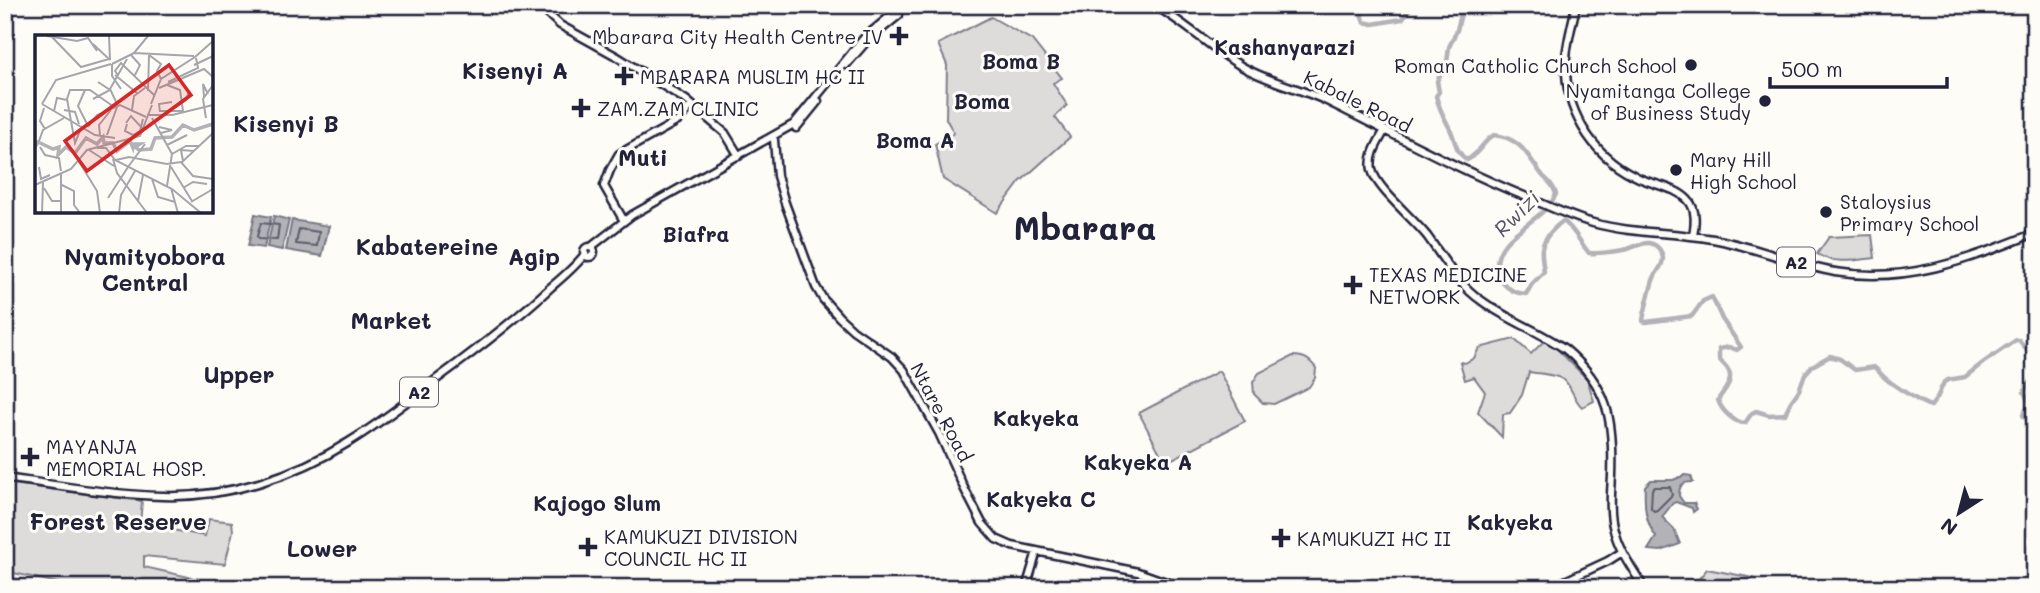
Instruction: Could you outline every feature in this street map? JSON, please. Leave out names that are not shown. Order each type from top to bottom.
[{"type":"main road","points":[[538,5],[560,25],[617,56],[692,105],[725,133],[738,157]]},
{"type":"main road","name":"Kabale Road","points":[[1154,5],[1245,68],[1322,99],[1472,175],[1557,210],[1605,226],[1693,236]]},
{"type":"main road","points":[[1576,5],[1566,57],[1569,94],[1580,123],[1598,149],[1617,165],[1639,179],[1675,191],[1688,200],[1695,216],[1693,236]]},
{"type":"main road","name":"A2","points":[[738,157],[774,140],[803,121],[866,42],[913,6]]},
{"type":"main road","points":[[624,220],[604,186],[617,156],[677,121],[692,105]]},
{"type":"main road","name":"A2","points":[[5,478],[163,496],[239,488],[290,472],[350,442],[478,349],[587,255],[593,255],[595,247],[624,220],[787,131]]},
{"type":"main road","points":[[1385,131],[1373,151],[1371,169],[1381,187],[1426,235],[1449,268],[1471,292],[1499,312],[1565,349],[1595,381],[1603,396],[1611,423],[1611,518],[1622,552],[1644,588]]},
{"type":"main road","points":[[1385,131],[1378,136],[1371,154],[1370,170],[1381,189],[1394,200]]},
{"type":"main road","name":"Ntare Road","points":[[774,140],[777,176],[785,203],[810,272],[823,299],[853,330],[892,357],[904,370],[939,432],[972,505],[991,534],[1004,543],[1138,572],[1183,588]]},
{"type":"main road","name":"A2","points":[[1693,236],[1744,246],[1835,272],[1876,275],[1946,266],[2035,233]]},
{"type":"main road","points":[[1026,588],[1037,551]]},
{"type":"main road","points":[[1550,588],[1622,552]]},
{"type":"shaded area","points":[[991,17],[1032,40],[1062,78],[1053,83],[1067,105],[1055,117],[1070,137],[1020,182],[997,213],[943,179],[935,144],[954,133],[946,119],[947,65],[938,44]]},
{"type":"shaded area","points":[[1872,235],[1875,258],[1838,261],[1817,254],[1829,237]]},
{"type":"shaded area","points":[[1514,339],[1531,354],[1544,341],[1557,349],[1587,379],[1594,401],[1582,407],[1562,379],[1529,372],[1522,395],[1510,413],[1503,414],[1502,437],[1478,412],[1485,392],[1474,377],[1465,380],[1460,362],[1465,363],[1474,358],[1479,348]]},
{"type":"shaded area","points":[[1293,356],[1303,357],[1311,362],[1316,368],[1315,378],[1309,387],[1274,404],[1263,403],[1254,394],[1253,382],[1259,373]]},
{"type":"shaded area","points":[[1219,371],[1245,421],[1165,463],[1139,413]]},
{"type":"shaded area","points":[[5,483],[142,501],[140,524],[205,536],[209,519],[232,522],[233,531],[225,564],[144,556],[144,567],[220,584],[219,588],[79,588],[5,571]]},
{"type":"shaded area","points":[[1707,569],[1753,578],[1733,588],[1691,588]]},
{"type":"water","points":[[255,214],[271,217],[264,248],[248,246]]},
{"type":"water","points":[[274,216],[289,220],[282,250],[267,247]]},
{"type":"water","points":[[292,220],[329,226],[322,256],[286,250]]},
{"type":"water","points":[[1685,475],[1691,476],[1693,482],[1682,485],[1679,496],[1684,503],[1694,503],[1697,509],[1693,512],[1692,508],[1676,502],[1662,517],[1674,529],[1680,544],[1661,551],[1648,550],[1656,537],[1646,513],[1645,486],[1651,480],[1673,480]]},
{"type":"waterway","name":"Rwizi","points":[[1358,5],[1364,22],[1373,24],[1402,19],[1413,5]]},
{"type":"waterway","name":"Rwizi","points":[[1463,5],[1457,30],[1449,47],[1447,62],[1437,81],[1439,92],[1436,96],[1458,150],[1467,160],[1494,135],[1511,140],[1518,144],[1556,194],[1542,212],[1512,236],[1499,255],[1499,276],[1510,289],[1526,294],[1544,272],[1544,243],[1563,221],[1589,253],[1624,250],[1647,243],[1654,245],[1662,253],[1663,261],[1655,275],[1643,321],[1692,316],[1703,301],[1712,297],[1722,319],[1741,347],[1737,350],[1729,347],[1719,349],[1719,359],[1727,368],[1730,377],[1718,400],[1728,415],[1745,423],[1756,411],[1769,415],[1785,414],[1805,374],[1812,366],[1830,356],[1840,359],[1855,370],[1874,367],[1898,387],[1931,406],[1944,382],[1965,377],[2016,340],[2029,352],[2035,367]]},
{"type":"waterway","name":"Rwizi","points":[[2035,374],[2024,392],[2030,404],[2023,415],[2035,422]]},
{"type":"place","name":"Mbarara City Health Centre IV","points":[[899,36]]},
{"type":"place","name":"Roman Catholic Church School","points":[[1691,65]]},
{"type":"place","name":"MBARARA MUSLIM HC II","points":[[624,76]]},
{"type":"place","name":"Nyamitanga College of Business Study","points":[[1765,101]]},
{"type":"place","name":"ZAM.ZAM CLINIC","points":[[581,108]]},
{"type":"place","name":"Mary Hill High School","points":[[1676,170]]},
{"type":"place","name":"Staloysius Primary School","points":[[1826,212]]},
{"type":"place","name":"TEXAS MEDICINE NETWORK","points":[[1353,285]]},
{"type":"place","name":"MAYANJA MEMORIAL HOSP.","points":[[30,457]]},
{"type":"place","name":"KAMUKUZI HC II","points":[[1281,538]]},
{"type":"place","name":"KAMUKUZI DIVISION COUNCIL HC II","points":[[588,547]]},
{"type":"district","name":"Kashanyarazi","points":[[1285,46]]},
{"type":"district","name":"Boma B","points":[[1021,60]]},
{"type":"district","name":"Kisenyi A","points":[[515,70]]},
{"type":"district","name":"Boma","points":[[982,100]]},
{"type":"district","name":"Kisenyi B","points":[[286,123]]},
{"type":"district","name":"Boma A","points":[[915,139]]},
{"type":"district","name":"Muti","points":[[643,157]]},
{"type":"district","name":"Mbarara","points":[[1085,226]]},
{"type":"district","name":"Biafra","points":[[696,233]]},
{"type":"district","name":"Kabatereine","points":[[427,246]]},
{"type":"district","name":"Agip","points":[[534,256]]},
{"type":"district","name":"Nyamityobora Central","points":[[145,269]]},
{"type":"district","name":"Market","points":[[391,320]]},
{"type":"district","name":"Upper","points":[[239,374]]},
{"type":"district","name":"Kakyeka","points":[[1036,417]]},
{"type":"district","name":"Kakyeka A","points":[[1138,461]]},
{"type":"district","name":"Kakyeka C","points":[[1041,498]]},
{"type":"district","name":"Kajogo Slum","points":[[597,502]]},
{"type":"district","name":"Forest Reserve","points":[[118,521]]},
{"type":"district","name":"Kakyeka","points":[[1510,521]]},
{"type":"district","name":"Lower","points":[[322,548]]}]
